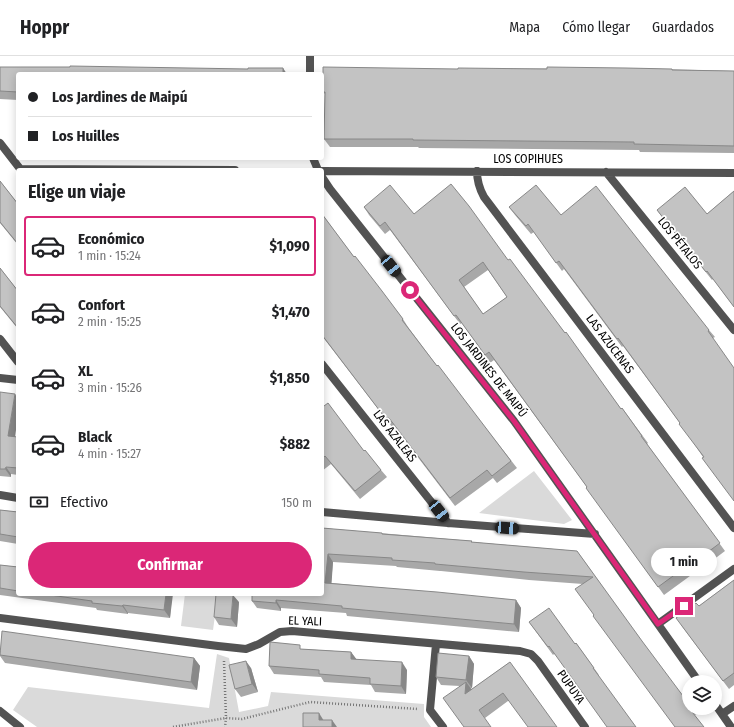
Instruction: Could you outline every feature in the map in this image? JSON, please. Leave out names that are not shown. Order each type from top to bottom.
[{"type":"street","points":[[310,56],[310,72]]},
{"type":"street","points":[[0,143],[20,168]]},
{"type":"street","name":"LOS COPIHUES","points":[[324,170],[734,173]]},
{"type":"street","name":"LAS AZUCENAS","points":[[477,171],[478,183],[484,197],[734,528]]},
{"type":"street","name":"LOS PÉTALOS","points":[[606,172],[734,330]]},
{"type":"street","name":"LOS JARDINES DE MAIPÚ","points":[[324,180],[514,421],[694,675]]},
{"type":"street","points":[[0,339],[16,359]]},
{"type":"street","name":"LAS AZALEAS","points":[[324,367],[448,523]]},
{"type":"street","points":[[0,378],[16,380]]},
{"type":"street","points":[[0,495],[16,498]]},
{"type":"street","points":[[324,512],[595,534]]},
{"type":"street","points":[[658,624],[734,569]]},
{"type":"street","name":"EL YALI","points":[[0,618],[246,648],[259,644],[280,632],[292,631],[520,651],[531,654],[538,661]]},
{"type":"street","points":[[436,644],[430,710],[443,727]]},
{"type":"street","name":"PUPUYA","points":[[538,661],[584,727]]},
{"type":"street","points":[[731,727],[722,714],[734,706]]},
{"type":"street","points":[[0,711],[20,727]]},
{"type":"path","points":[[224,646],[225,727]]},
{"type":"path","points":[[173,727],[226,718],[242,719],[310,702],[430,710]]},
{"type":"shaded area","points":[[534,471],[572,520],[564,524],[479,513]]},
{"type":"shaded area","points":[[185,596],[218,596],[213,630],[181,626]]},
{"type":"shaded area","points":[[217,654],[229,658],[239,712],[268,706],[271,692],[424,704],[424,717],[431,727],[37,727],[13,710],[28,687],[209,708]]},
{"type":"building","points":[[0,67],[283,68],[283,72],[16,72],[16,92],[0,91]]},
{"type":"building","points":[[323,67],[547,69],[547,67],[734,71],[734,146],[634,144],[634,142],[324,139],[325,92]]},
{"type":"building","points":[[0,181],[16,201],[16,242],[0,222]]},
{"type":"building","points":[[451,184],[508,260],[510,259],[565,333],[566,332],[720,543],[658,587],[489,352],[485,355],[456,315],[454,316],[385,222],[380,226],[364,207],[390,185],[414,214]],"holes":[[[483,262],[507,297],[483,314],[459,280]]]},
{"type":"building","points":[[536,185],[561,215],[596,186],[709,330],[708,331],[734,368],[734,501],[702,458],[704,457],[679,424],[680,423],[618,338],[617,339],[559,261],[556,263],[528,224],[526,226],[509,207]]},
{"type":"building","points":[[685,187],[707,214],[734,191],[734,307],[707,271],[706,272],[657,210]]},
{"type":"building","points":[[324,217],[511,461],[492,476],[487,470],[450,498],[389,418],[386,419],[324,338]]},
{"type":"building","points":[[0,268],[16,288],[16,326],[0,306]]},
{"type":"building","points":[[0,392],[15,394],[8,436],[16,437],[16,468],[6,467],[5,469],[0,469]]},
{"type":"building","points":[[328,403],[364,451],[365,450],[381,470],[355,491],[325,456],[324,457],[324,406]]},
{"type":"building","points":[[0,510],[16,512],[16,537],[0,534]]},
{"type":"building","points":[[324,528],[577,551],[682,695],[682,715],[695,715],[704,727],[675,727],[593,616],[594,615],[575,589],[593,577],[392,560],[392,558],[328,554],[325,583],[516,600],[514,624],[342,608],[342,606],[276,600],[276,603],[252,601],[252,596],[324,596]]},
{"type":"building","points":[[0,565],[16,567],[16,591],[0,588]]},
{"type":"building","points":[[734,580],[734,673],[723,681],[722,675],[719,675],[676,618],[696,603],[699,606]]},
{"type":"building","points":[[57,596],[166,596],[164,610],[92,603],[92,601]]},
{"type":"building","points":[[216,596],[233,596],[231,619],[214,617]]},
{"type":"building","points":[[549,608],[636,727],[607,727],[549,646],[548,647],[529,622]]},
{"type":"building","points":[[2,631],[194,658],[191,682],[0,655]]},
{"type":"building","points":[[270,642],[300,645],[300,649],[351,652],[351,659],[402,662],[401,686],[370,684],[370,678],[319,674],[319,670],[269,666]]},
{"type":"building","points":[[438,653],[469,656],[466,680],[436,677]]},
{"type":"building","points":[[246,661],[252,684],[235,689],[229,665]]},
{"type":"building","points":[[510,662],[557,727],[528,727],[503,693],[479,710],[491,727],[464,727],[443,698],[466,682],[465,694]]},
{"type":"building","points":[[303,713],[319,713],[319,720],[332,720],[332,727],[303,727]]},
{"type":"route","points":[[410,290],[514,421],[658,624],[684,606]]}]
